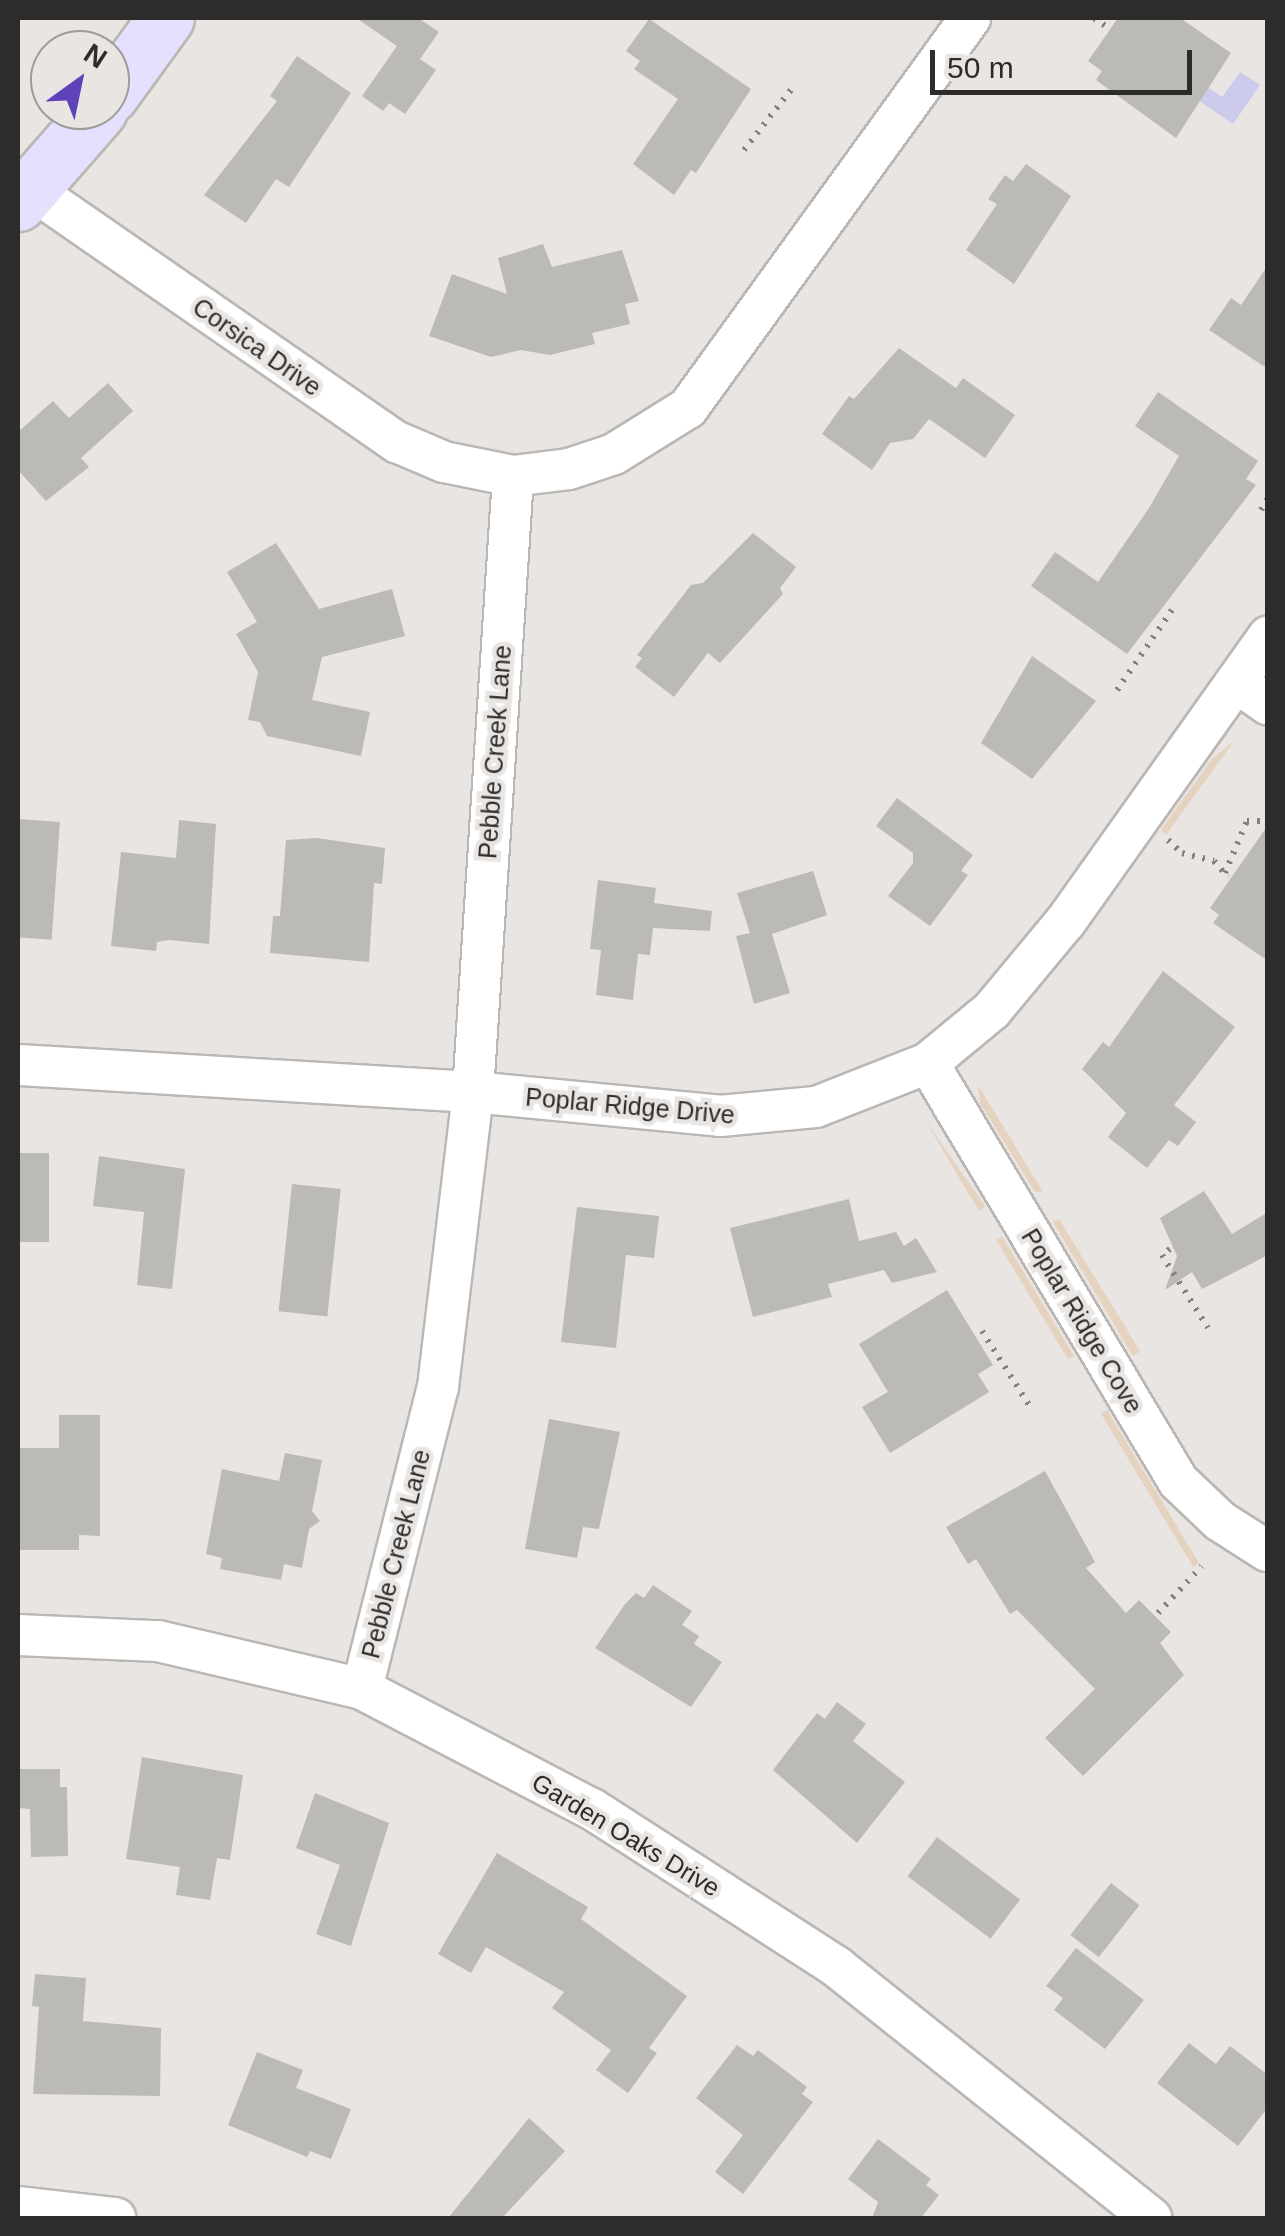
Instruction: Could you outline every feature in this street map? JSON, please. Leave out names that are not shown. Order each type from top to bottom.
[{"type":"main road","points":[[130,68],[166,18]]},
{"type":"main road","points":[[22,191],[79,130]]},
{"type":"street","points":[[514,476],[569,469],[614,454],[688,408],[970,18]]},
{"type":"street","name":"Corsica Drive","points":[[22,191],[397,442],[444,462],[514,476]]},
{"type":"street","name":"Pebble Creek Lane","points":[[362,1689],[438,1386],[473,1092],[514,476]]},
{"type":"street","name":"Poplar Ridge Drive","points":[[18,1065],[766,1114],[816,1107],[928,1063],[992,1010],[1252,693],[1268,638]]},
{"type":"street","name":"Poplar Ridge Cove","points":[[928,1063],[1178,1481],[1220,1521],[1267,1550]]},
{"type":"street","name":"Garden Oaks Drive","points":[[18,1635],[158,1641],[362,1689],[592,1808],[837,1968],[1151,2218]]},
{"type":"street","points":[[18,2207],[115,2218]]},
{"type":"path","points":[[1094,18],[1107,27]]},
{"type":"path","points":[[744,150],[794,86]]},
{"type":"path","points":[[1261,510],[1268,498]]},
{"type":"path","points":[[1117,690],[1172,610]]},
{"type":"path","points":[[1160,833],[1182,853],[1214,861],[1226,875],[1246,822],[1268,821]]},
{"type":"path","points":[[1170,1249],[1162,1254],[1208,1328]]},
{"type":"path","points":[[982,1332],[1028,1404]]},
{"type":"path","points":[[1158,1613],[1202,1566]]},
{"type":"shaded area","points":[[1234,741],[1166,835],[1161,830],[1212,759]]},
{"type":"shaded area","points":[[978,1085],[1043,1192],[1035,1192],[980,1103]]},
{"type":"shaded area","points":[[925,1120],[985,1206],[979,1211]]},
{"type":"shaded area","points":[[1059,1219],[1140,1351],[1133,1356],[1053,1222]]},
{"type":"shaded area","points":[[1002,1236],[1074,1356],[1068,1360],[996,1240]]},
{"type":"shaded area","points":[[1107,1410],[1199,1563],[1193,1567],[1101,1414]]},
{"type":"water","points":[[1240,72],[1260,85],[1233,124],[1185,91],[1195,78],[1222,97]]},
{"type":"building","points":[[356,18],[418,18],[439,32],[420,59],[436,70],[405,114],[389,103],[383,111],[362,96],[397,46]]},
{"type":"building","points":[[1118,18],[1180,18],[1231,53],[1176,138],[1096,80],[1102,71],[1088,61]]},
{"type":"building","points":[[649,19],[751,89],[696,173],[691,170],[674,195],[633,164],[678,99],[634,69],[640,61],[626,51]]},
{"type":"building","points":[[297,56],[351,93],[289,187],[276,179],[246,223],[204,195],[277,101],[270,96]]},
{"type":"building","points":[[1026,164],[1071,196],[1014,284],[966,250],[997,204],[988,199],[1005,175],[1013,181]]},
{"type":"building","points":[[543,244],[552,267],[622,250],[639,301],[625,304],[630,324],[592,333],[595,344],[550,355],[521,350],[491,357],[429,336],[452,274],[507,294],[498,258]]},
{"type":"building","points":[[1268,265],[1268,369],[1209,330],[1231,298],[1241,305]]},
{"type":"building","points":[[899,348],[956,388],[963,378],[1015,415],[985,458],[929,419],[913,439],[890,443],[872,470],[822,434],[849,396],[854,399]]},
{"type":"building","points":[[108,383],[133,411],[81,458],[89,467],[46,501],[18,470],[18,432],[53,401],[69,418]]},
{"type":"building","points":[[1158,392],[1258,461],[1246,479],[1256,485],[1127,654],[1031,586],[1055,552],[1098,582],[1149,508],[1179,456],[1135,426]]},
{"type":"building","points":[[753,533],[796,567],[780,588],[783,594],[720,663],[708,653],[674,697],[635,667],[642,658],[637,655],[691,585],[703,583]]},
{"type":"building","points":[[276,543],[319,609],[392,589],[405,636],[322,657],[312,700],[370,712],[361,756],[267,736],[260,722],[248,720],[258,672],[236,634],[257,622],[227,572]]},
{"type":"building","points":[[1032,656],[1096,701],[1032,779],[981,743]]},
{"type":"building","points":[[897,798],[973,855],[961,871],[968,875],[930,926],[888,896],[913,863],[913,853],[876,826]]},
{"type":"building","points":[[18,819],[60,822],[52,940],[18,937]]},
{"type":"building","points":[[179,820],[216,824],[209,944],[169,940],[157,942],[156,951],[111,946],[121,852],[176,858]]},
{"type":"building","points":[[1268,825],[1268,961],[1213,923],[1219,915],[1210,908]]},
{"type":"building","points":[[317,838],[385,848],[382,884],[374,883],[369,962],[270,953],[273,916],[280,916],[286,840]]},
{"type":"building","points":[[813,871],[827,915],[772,934],[790,993],[754,1004],[736,936],[750,933],[737,893]]},
{"type":"building","points":[[598,880],[656,888],[654,903],[712,911],[710,931],[653,928],[650,955],[638,954],[633,1000],[596,995],[601,950],[590,949]]},
{"type":"building","points":[[1163,971],[1235,1027],[1174,1105],[1196,1122],[1178,1146],[1169,1140],[1147,1168],[1108,1137],[1126,1113],[1082,1069],[1103,1042],[1109,1047]]},
{"type":"building","points":[[18,1153],[49,1153],[49,1242],[18,1242]]},
{"type":"building","points":[[99,1156],[185,1169],[172,1289],[137,1285],[144,1212],[93,1206]]},
{"type":"building","points":[[292,1184],[341,1189],[327,1316],[279,1311]]},
{"type":"building","points":[[1204,1191],[1232,1234],[1268,1212],[1268,1255],[1202,1289],[1192,1272],[1165,1290],[1177,1256],[1160,1218]]},
{"type":"building","points":[[849,1199],[859,1241],[896,1232],[904,1246],[916,1238],[937,1272],[892,1283],[884,1270],[828,1284],[832,1297],[753,1317],[730,1228]]},
{"type":"building","points":[[577,1207],[659,1216],[654,1258],[626,1255],[616,1348],[561,1342]]},
{"type":"building","points":[[947,1290],[993,1365],[978,1374],[989,1392],[890,1453],[862,1407],[888,1392],[859,1344]]},
{"type":"building","points":[[59,1415],[100,1415],[100,1536],[79,1535],[79,1550],[18,1550],[18,1448],[59,1448]]},
{"type":"building","points":[[549,1419],[620,1432],[599,1529],[583,1527],[577,1558],[525,1549]]},
{"type":"building","points":[[285,1453],[322,1460],[312,1511],[320,1521],[309,1529],[302,1568],[284,1564],[281,1580],[220,1569],[222,1558],[206,1554],[222,1469],[279,1481]]},
{"type":"building","points":[[1045,1471],[1095,1562],[1086,1568],[1126,1613],[1139,1600],[1171,1632],[1160,1643],[1184,1675],[1083,1776],[1045,1738],[1095,1689],[1017,1610],[1010,1614],[976,1559],[968,1564],[946,1527]]},
{"type":"building","points":[[653,1585],[692,1611],[682,1625],[699,1636],[694,1644],[722,1662],[691,1707],[595,1648],[625,1604],[636,1593],[644,1598]]},
{"type":"building","points":[[837,1702],[866,1724],[853,1741],[905,1782],[857,1843],[773,1770],[817,1713],[825,1719]]},
{"type":"building","points":[[142,1757],[243,1775],[230,1860],[217,1858],[210,1900],[176,1895],[180,1867],[126,1859]]},
{"type":"building","points":[[18,1769],[60,1769],[60,1787],[67,1787],[68,1856],[31,1857],[30,1809],[18,1808]]},
{"type":"building","points":[[315,1793],[389,1823],[351,1946],[316,1934],[340,1865],[296,1848]]},
{"type":"building","points":[[937,1837],[1020,1900],[991,1939],[908,1876]]},
{"type":"building","points":[[497,1853],[588,1907],[581,1919],[687,1996],[649,2048],[657,2053],[628,2093],[596,2070],[611,2050],[552,2008],[564,1992],[486,1947],[471,1973],[438,1954]]},
{"type":"building","points":[[1111,1883],[1139,1905],[1099,1957],[1070,1935]]},
{"type":"building","points":[[1076,1948],[1144,2000],[1105,2049],[1054,2010],[1063,1998],[1046,1986]]},
{"type":"building","points":[[35,1974],[86,1978],[83,2021],[161,2028],[160,2096],[33,2094],[39,2007],[32,2006]]},
{"type":"building","points":[[1189,2043],[1216,2064],[1230,2046],[1268,2075],[1268,2107],[1238,2146],[1157,2083]]},
{"type":"building","points":[[737,2045],[753,2056],[758,2050],[807,2087],[802,2094],[813,2102],[743,2194],[715,2172],[743,2135],[696,2098]]},
{"type":"building","points":[[257,2052],[303,2070],[296,2088],[351,2109],[331,2159],[310,2151],[307,2157],[228,2125]]},
{"type":"building","points":[[529,2118],[565,2151],[502,2218],[448,2218]]},
{"type":"building","points":[[878,2139],[931,2179],[926,2185],[939,2195],[921,2218],[872,2218],[878,2202],[848,2179]]}]
